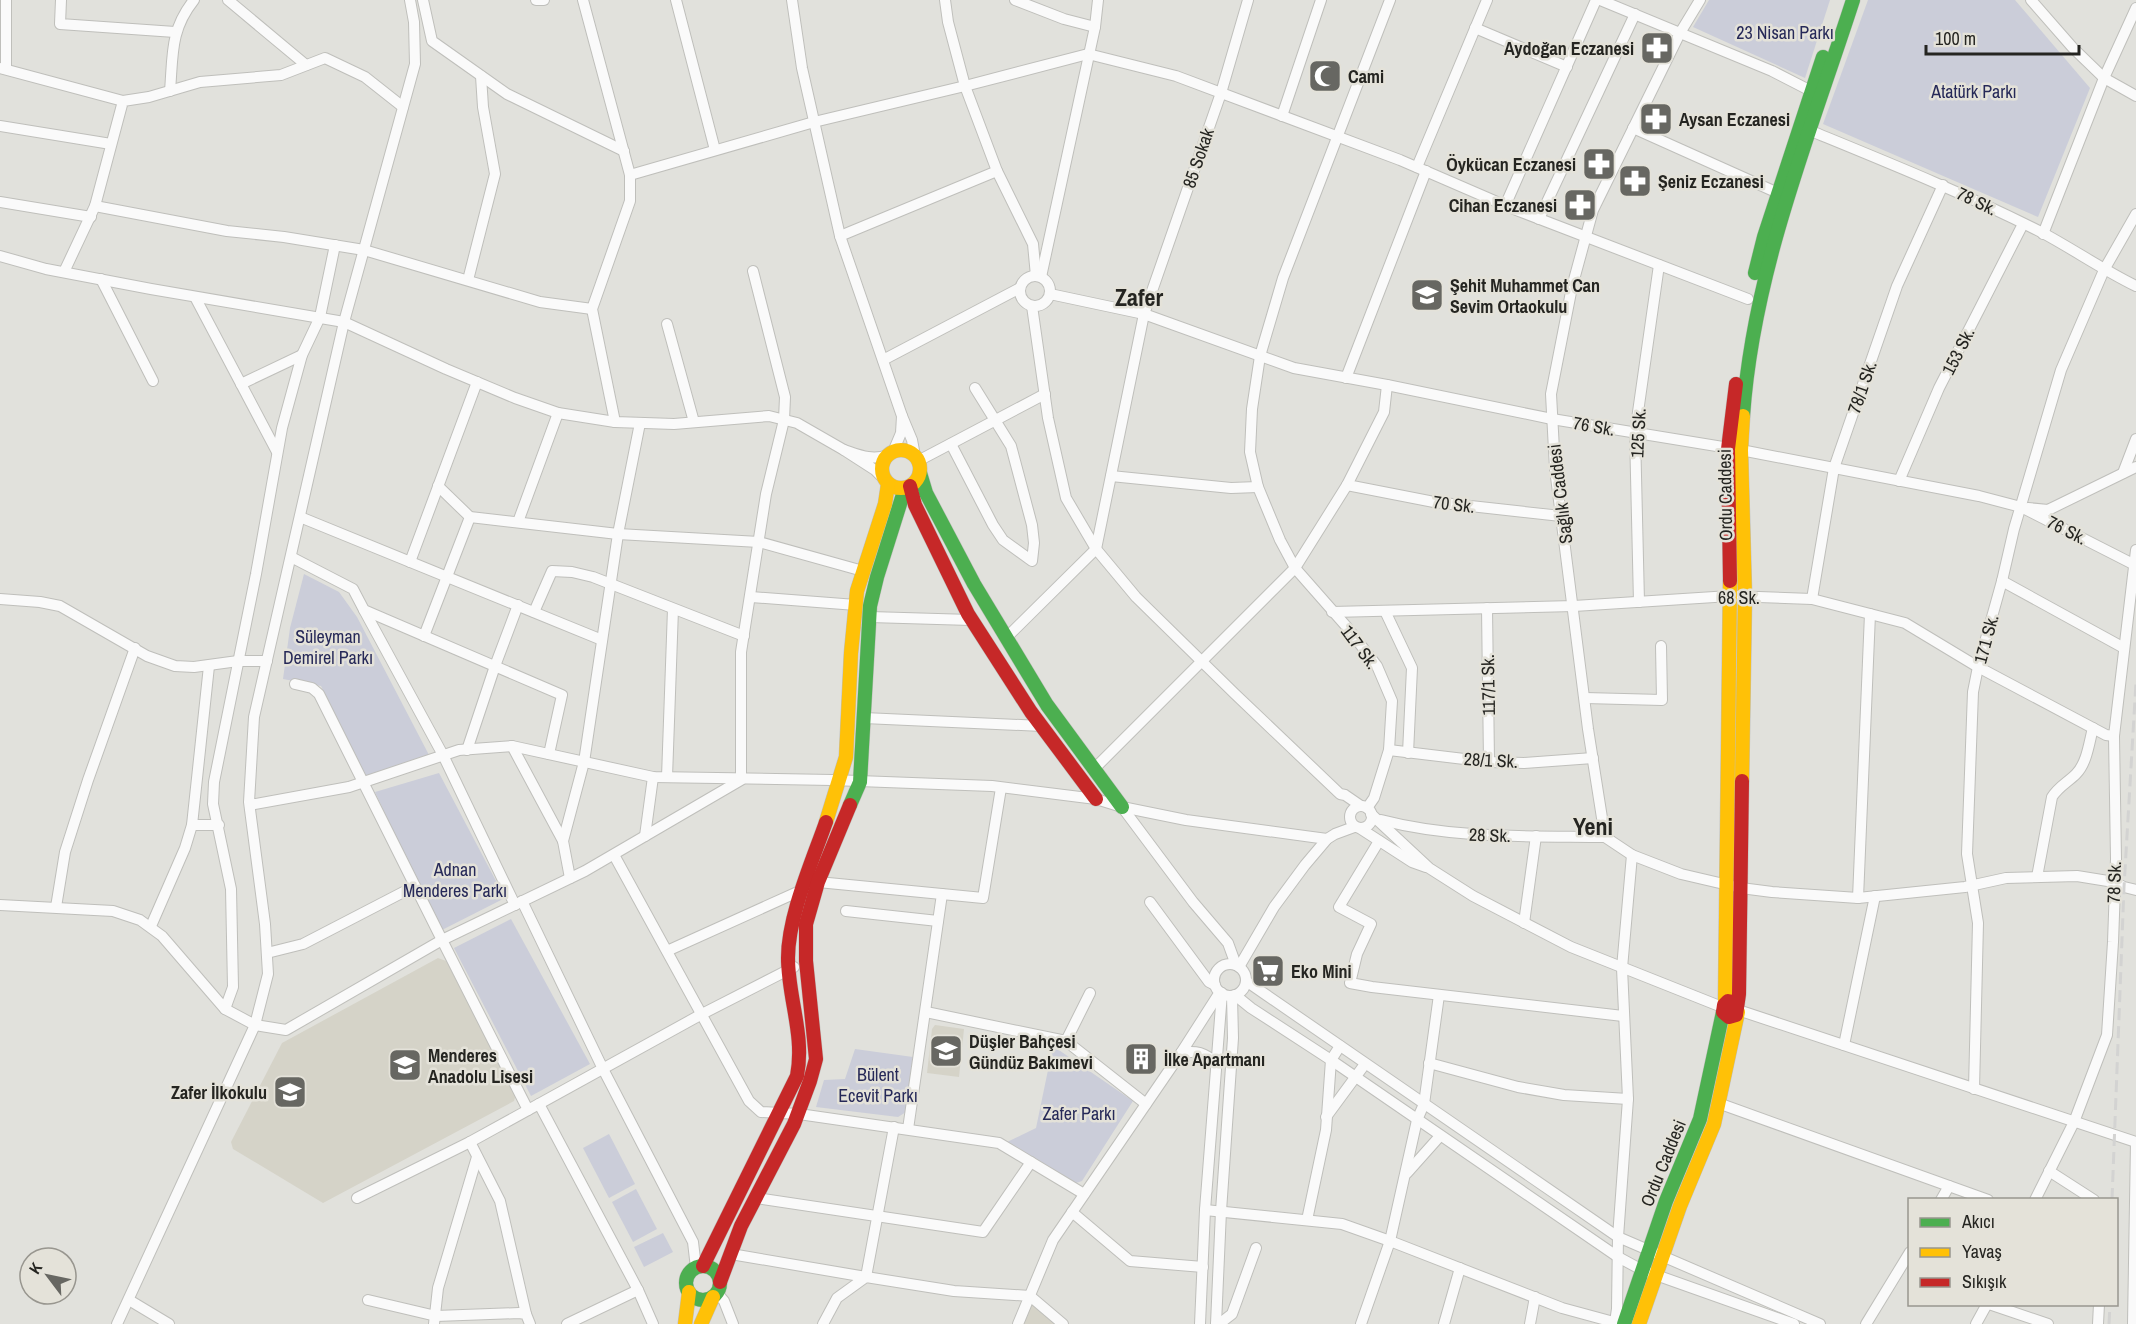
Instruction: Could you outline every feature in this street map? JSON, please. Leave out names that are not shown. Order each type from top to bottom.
[{"type":"main road","name":"Ordu Caddesi","points":[[1620,1323],[1700,1119],[1731,1008],[1726,884],[1730,596],[1735,450],[1760,296],[1783,214],[1811,130],[1817,92],[1843,0]]},
{"type":"main road","name":"Ordu Caddesi","points":[[1639,1324],[1680,1206],[1714,1124],[1731,1008],[1741,888],[1745,596],[1735,450],[1728,433],[1748,299],[1778,193],[1853,0]]},
{"type":"main road","points":[[685,1324],[689,1292],[686,1281],[688,1276],[699,1267],[797,1076],[801,1056],[789,969],[790,936],[802,890],[846,758],[851,653],[857,591],[885,504],[886,481],[882,466],[890,454],[905,450],[918,464],[926,493],[974,584],[1006,638],[1047,705],[1122,807]]},
{"type":"main road","points":[[701,1324],[717,1291],[741,1228],[799,1114],[813,1074],[816,1059],[806,961],[806,924],[818,882],[860,782],[870,606],[877,577],[907,487],[917,479],[918,464]]},
{"type":"main road","points":[[886,481],[894,487],[907,487]]},
{"type":"main road","points":[[907,487],[971,620],[1042,726],[1096,799]]},
{"type":"main road","points":[[992,652],[1006,638]]},
{"type":"main road","points":[[699,1267],[712,1268],[716,1272],[717,1291]]},
{"type":"main road","points":[[689,1292],[692,1296],[702,1300],[717,1291]]},
{"type":"street","points":[[6,0],[3,68],[123,101],[149,97],[200,82],[281,75],[325,58],[365,77],[403,107]]},
{"type":"street","points":[[62,0],[60,24],[175,32]]},
{"type":"street","points":[[170,91],[175,32],[182,14],[194,0]]},
{"type":"street","points":[[228,0],[306,65]]},
{"type":"street","points":[[117,1324],[255,1025],[268,974],[250,805],[254,717],[345,322],[415,64],[414,22],[410,0]]},
{"type":"street","points":[[423,0],[432,41],[507,94],[624,151]]},
{"type":"street","points":[[536,0],[544,0]]},
{"type":"street","points":[[583,0],[630,175],[630,201],[592,309],[615,422]]},
{"type":"street","points":[[676,0],[715,150]]},
{"type":"street","points":[[792,0],[802,68],[840,236],[912,440],[918,464],[1045,394]]},
{"type":"street","points":[[945,0],[948,22],[965,86],[997,171],[1033,244],[1038,276],[1048,284],[1050,294],[1045,303],[1032,306],[1021,298],[1020,288]]},
{"type":"street","points":[[1015,0],[1064,19],[1095,27]]},
{"type":"street","points":[[1038,276],[1095,27],[1098,0]]},
{"type":"street","name":"85 Sokak","points":[[1096,549],[1144,315],[1221,93],[1248,0]]},
{"type":"street","points":[[1281,116],[1321,0]]},
{"type":"street","name":"117 Sk.","points":[[1354,822],[1370,824],[1369,812],[1389,750],[1392,701],[1377,666],[1346,626],[1295,568],[1280,540],[1258,487],[1250,452],[1252,409],[1260,356],[1283,278],[1390,0]]},
{"type":"street","points":[[1346,378],[1421,169],[1487,0]]},
{"type":"street","points":[[1505,206],[1598,0],[1817,92]]},
{"type":"street","name":"Sağlık Caddesi","points":[[1605,837],[1555,469],[1551,394],[1572,287],[1593,210],[1680,33],[1700,0]]},
{"type":"street","points":[[2031,0],[2073,48],[2104,78],[2136,96]]},
{"type":"street","points":[[2043,234],[2104,78],[2136,8]]},
{"type":"street","points":[[1539,219],[1635,14]]},
{"type":"street","points":[[1475,28],[1567,67]]},
{"type":"street","points":[[630,175],[814,122],[1088,54],[1176,76],[1421,169],[1505,206],[1748,299]]},
{"type":"street","points":[[468,280],[495,174],[483,107],[482,76]]},
{"type":"street","points":[[64,272],[95,206],[123,101]]},
{"type":"street","points":[[0,126],[111,144]]},
{"type":"street","points":[[1633,128],[1778,193]]},
{"type":"street","name":"78 Sk.","points":[[1811,130],[1943,185],[2043,234],[2136,286]]},
{"type":"street","points":[[840,236],[997,171]]},
{"type":"street","name":"78/1 Sk.","points":[[1812,599],[1834,468],[1897,286],[1943,185]]},
{"type":"street","points":[[0,202],[91,217]]},
{"type":"street","points":[[95,206],[227,231],[364,250],[540,302],[592,309]]},
{"type":"street","name":"171 Sk.","points":[[1974,1089],[1978,923],[1967,854],[1973,692],[2014,529],[2061,370],[2104,270],[2136,214]]},
{"type":"street","name":"153 Sk.","points":[[1899,481],[1940,388],[2023,224]]},
{"type":"street","points":[[225,1009],[233,987],[231,889],[213,804],[214,782],[256,574],[277,452],[302,355],[320,317],[335,245]]},
{"type":"street","points":[[0,256],[64,272],[345,322],[477,382],[558,413],[615,422],[693,422],[769,416],[797,423],[875,470],[886,481]]},
{"type":"street","name":"125 Sk.","points":[[1639,602],[1635,433],[1659,265]]},
{"type":"street","points":[[741,780],[741,652],[766,494],[784,420],[785,397],[753,271]]},
{"type":"street","points":[[883,360],[1020,288],[1026,279],[1038,276]]},
{"type":"street","points":[[101,279],[153,381]]},
{"type":"street","name":"76 Sk.","points":[[1050,294],[1144,315],[1294,368],[1552,419],[1735,450],[1978,496],[2021,507],[2133,564]]},
{"type":"street","points":[[195,297],[277,452]]},
{"type":"street","points":[[1032,306],[1045,394],[1066,498],[1096,549],[1137,597],[1340,794],[1369,812],[1429,868],[1473,897],[1571,947],[1731,1008],[2136,1142],[2133,1324]]},
{"type":"street","points":[[667,324],[693,422]]},
{"type":"street","points":[[241,384],[302,355]]},
{"type":"street","points":[[410,562],[477,382]]},
{"type":"street","points":[[1094,769],[1295,568],[1347,485],[1384,412],[1387,385]]},
{"type":"street","points":[[951,444],[1003,540],[1032,561],[1034,543],[1032,525],[1011,446],[997,420],[975,388]]},
{"type":"street","points":[[519,522],[558,413]]},
{"type":"street","points":[[844,450],[866,457],[879,458],[890,454],[901,433],[902,416]]},
{"type":"street","points":[[563,841],[584,762],[618,534],[640,423]]},
{"type":"street","points":[[2123,473],[2136,439]]},
{"type":"street","points":[[2021,507],[2048,510],[2136,467]]},
{"type":"street","points":[[1111,476],[1231,488],[1258,487]]},
{"type":"street","name":"70 Sk.","points":[[1347,485],[1434,502],[1562,516]]},
{"type":"street","points":[[438,486],[470,517],[618,534],[759,542],[863,571]]},
{"type":"street","points":[[300,517],[602,639]]},
{"type":"street","points":[[424,636],[470,517]]},
{"type":"street","points":[[1006,638],[1096,549]]},
{"type":"street","name":"78 Sk.","points":[[2036,1198],[2074,1122],[2107,1035],[2116,859],[2114,736],[2136,550]]},
{"type":"street","points":[[291,557],[353,589],[443,756],[693,1242],[699,1267]]},
{"type":"street","points":[[534,612],[552,571],[572,572],[593,577],[744,636]]},
{"type":"street","points":[[2002,581],[2124,648]]},
{"type":"street","name":"68 Sk.","points":[[1332,612],[1574,606],[1730,596],[1812,599],[1905,623],[1978,667],[2092,728],[2114,736]]},
{"type":"street","points":[[751,597],[856,605]]},
{"type":"street","points":[[0,599],[60,606],[156,660],[175,666],[194,667],[267,661]]},
{"type":"street","points":[[467,750],[518,605]]},
{"type":"street","name":"117/1 Sk.","points":[[1487,608],[1489,762]]},
{"type":"street","points":[[667,777],[673,609]]},
{"type":"street","points":[[364,610],[562,694],[549,754]]},
{"type":"street","points":[[1385,611],[1412,668],[1408,753]]},
{"type":"street","points":[[1858,898],[1870,614]]},
{"type":"street","points":[[870,617],[971,620]]},
{"type":"street","points":[[1585,698],[1662,700],[1661,646]]},
{"type":"street","points":[[56,908],[65,852],[135,648]]},
{"type":"street","points":[[151,926],[185,848],[192,825],[209,666]]},
{"type":"street","points":[[295,684],[312,688],[319,694],[528,1110]]},
{"type":"street","points":[[864,718],[1042,726]]},
{"type":"street","points":[[2037,877],[2052,797],[2078,772],[2084,762],[2092,728]]},
{"type":"street","points":[[250,805],[349,787],[467,750],[512,746],[653,777],[840,781],[1001,788],[1096,799],[1122,807],[1186,820],[1331,836]]},
{"type":"street","points":[[512,746],[563,841],[570,878]]},
{"type":"street","name":"28/1 Sk.","points":[[1389,750],[1489,762],[1524,763],[1593,758]]},
{"type":"street","points":[[645,836],[653,777]]},
{"type":"street","points":[[0,905],[113,911],[128,915],[151,926],[225,1009],[255,1025],[286,1030],[442,940],[614,855],[741,780]]},
{"type":"street","points":[[818,882],[983,898],[1001,788]]},
{"type":"street","points":[[1340,794],[1341,801],[1354,822],[1412,862],[1429,868]]},
{"type":"street","points":[[1018,1324],[1053,1239],[1225,992],[1244,989],[1246,981],[1228,943],[1193,902],[1122,807]]},
{"type":"street","points":[[1354,822],[1354,808],[1369,812]]},
{"type":"street","name":"28 Sk.","points":[[1369,812],[1403,826],[1472,835],[1605,837]]},
{"type":"street","points":[[1238,966],[1274,907],[1331,836],[1354,822]]},
{"type":"street","points":[[192,825],[219,825]]},
{"type":"street","points":[[1524,923],[1536,836]]},
{"type":"street","points":[[1605,837],[1632,855],[1681,874],[1741,888],[1858,898],[1965,887],[2006,878],[2077,876],[2114,882],[2136,890]]},
{"type":"street","points":[[1379,841],[1339,907],[1371,924],[1357,954],[1350,983],[1623,1016]]},
{"type":"street","points":[[614,855],[749,1101],[761,1112],[799,1114],[999,1143],[1084,1194]]},
{"type":"street","points":[[1205,1210],[1342,1224],[1390,1240],[1562,1308],[1620,1323],[1617,1309],[1618,1238],[1628,1099],[1622,968],[1632,855]]},
{"type":"street","points":[[267,953],[303,944],[415,886]]},
{"type":"street","points":[[667,951],[802,890]]},
{"type":"street","points":[[908,1129],[942,894]]},
{"type":"street","points":[[1844,1045],[1875,896]]},
{"type":"street","points":[[1150,902],[1209,982],[1331,1060],[1618,1257],[1642,1270],[1794,1324]]},
{"type":"street","points":[[846,911],[938,921]]},
{"type":"street","points":[[357,1198],[470,1142],[702,1014],[806,961]]},
{"type":"street","points":[[1238,966],[1228,964],[1221,967],[1215,977],[1225,992],[1233,1038],[1216,1324],[1232,1314],[1256,1248]]},
{"type":"street","points":[[1246,981],[1618,1238],[1820,1324]]},
{"type":"street","points":[[1200,1324],[1205,1210],[1216,1063],[1225,992]]},
{"type":"street","points":[[1066,1041],[1090,993]]},
{"type":"street","points":[[1361,1324],[1390,1240],[1417,1120],[1424,1104],[1439,995]]},
{"type":"street","points":[[926,1012],[1066,1041],[1146,1104]]},
{"type":"street","points":[[1307,1221],[1326,1130],[1331,1060],[1340,1046]]},
{"type":"street","points":[[1181,1053],[1194,1051],[1206,1054],[1216,1063]]},
{"type":"street","points":[[1430,1063],[1518,1087],[1564,1095],[1628,1099]]},
{"type":"street","points":[[1326,1118],[1365,1064]]},
{"type":"street","points":[[1718,1103],[1982,1198]]},
{"type":"street","points":[[539,1104],[638,1290],[653,1324]]},
{"type":"street","points":[[823,1324],[837,1298],[866,1277],[894,1127]]},
{"type":"street","points":[[1404,1175],[1440,1136]]},
{"type":"street","points":[[470,1142],[500,1201],[528,1319]]},
{"type":"street","points":[[435,1320],[438,1288],[477,1156]]},
{"type":"street","points":[[756,1198],[983,1232],[1031,1162]]},
{"type":"street","points":[[2049,1171],[2091,1198]]},
{"type":"street","points":[[1942,1198],[1949,1186]]},
{"type":"street","points":[[1072,1212],[1130,1261],[1203,1267]]},
{"type":"street","points":[[731,1254],[954,1291],[1030,1296],[1063,1324]]},
{"type":"street","points":[[1866,1324],[1908,1255]]},
{"type":"street","points":[[1443,1324],[1460,1268]]},
{"type":"street","points":[[567,1324],[638,1290]]},
{"type":"street","points":[[717,1291],[724,1301],[733,1324]]},
{"type":"street","points":[[1530,1324],[1535,1297]]},
{"type":"street","points":[[129,1300],[169,1324]]},
{"type":"street","points":[[369,1300],[435,1320],[519,1313],[528,1319]]},
{"type":"street","points":[[1976,1324],[1987,1306]]},
{"type":"street","points":[[1991,1306],[2048,1324]]},
{"type":"street","points":[[2098,1306],[2098,1324]]},
{"type":"shaded area","name":"Menderes Anadolu Lisesi","points":[[438,958],[446,961],[516,1094],[514,1101],[323,1203],[233,1149],[231,1142],[282,1043]]},
{"type":"shaded area","name":"Düşler Bahçesi Gündüz Bakımevi","points":[[935,1025],[964,1029],[959,1077],[927,1073],[932,1029]]},
{"type":"shaded area","points":[[1030,1296],[1063,1324],[1017,1324]]},
{"type":"green space","name":"23 Nisan Parkı","points":[[1709,0],[1830,0],[1805,78],[1693,27]]},
{"type":"green space","name":"Atatürk Parkı","points":[[1868,0],[2015,0],[2090,88],[2038,217],[1823,124]]},
{"type":"green space","name":"Süleyman Demirel Parkı","points":[[304,574],[339,592],[357,617],[429,755],[365,776],[321,686],[283,679],[290,628]]},
{"type":"green space","name":"Adnan Menderes Parkı","points":[[439,773],[505,898],[440,931],[375,792]]},
{"type":"green space","points":[[511,919],[590,1064],[531,1096],[454,948]]},
{"type":"green space","name":"Zafer Parkı","points":[[1053,1046],[1133,1101],[1082,1181],[1076,1183],[1005,1143],[1036,1128]]},
{"type":"green space","name":"Bülent Ecevit Parkı","points":[[855,1049],[913,1057],[906,1112],[898,1117],[816,1107],[824,1080],[845,1079]]},
{"type":"green space","points":[[609,1134],[635,1184],[609,1198],[583,1148]]},
{"type":"green space","points":[[636,1189],[657,1229],[633,1242],[612,1202]]},
{"type":"green space","points":[[663,1233],[673,1252],[644,1267],[634,1247]]},
{"type":"railway","points":[[2112,1198],[2124,887],[2136,682]]},
{"type":"railway","points":[[2109,1324],[2110,1306]]},
{"type":"traffic: fast","points":[[1743,416],[1758,309],[1771,257],[1801,153],[1853,0]]},
{"type":"traffic: fast","points":[[1755,273],[1764,237],[1823,57]]},
{"type":"traffic: fast","points":[[920,473],[926,493],[974,584],[1047,705],[1122,807]]},
{"type":"traffic: fast","points":[[850,805],[860,782],[870,606],[905,488]]},
{"type":"traffic: fast","points":[[1624,1324],[1666,1201],[1700,1119],[1723,1012]]},
{"type":"traffic: fast","points":[[703,1266],[715,1271],[720,1283],[715,1295],[703,1300],[691,1295],[686,1283],[691,1271],[703,1266]]},
{"type":"traffic: slow","points":[[1742,781],[1745,596],[1741,450],[1743,416]]},
{"type":"traffic: slow","points":[[901,450],[908,451],[914,456],[919,462],[920,469],[919,476],[914,482],[908,487],[901,488],[894,487],[888,482],[883,476],[882,469],[883,462],[888,456],[894,451],[901,450]]},
{"type":"traffic: slow","points":[[826,822],[846,757],[851,653],[857,591],[885,504],[888,484]]},
{"type":"traffic: slow","points":[[1725,1003],[1730,581]]},
{"type":"traffic: slow","points":[[1639,1324],[1680,1206],[1714,1124],[1738,1012]]},
{"type":"traffic: slow","points":[[685,1324],[689,1292]]},
{"type":"traffic: slow","points":[[701,1324],[713,1297]]},
{"type":"traffic: jam","points":[[1730,581],[1728,449],[1736,384]]},
{"type":"traffic: jam","points":[[910,486],[915,505],[968,614],[1031,712],[1096,799]]},
{"type":"traffic: jam","points":[[1737,1006],[1728,1001],[1724,1005],[1723,1012],[1729,1017],[1736,1015],[1739,994],[1742,781]]},
{"type":"traffic: jam","points":[[720,1282],[741,1226],[794,1124],[816,1059],[806,961],[806,924],[818,882],[850,805]]},
{"type":"traffic: jam","points":[[703,1266],[797,1076],[799,1046],[789,973],[789,942],[796,907],[826,822]]},
{"type":"place","name":"Aydoğan Eczanesi","points":[[1657,48]]},
{"type":"place","name":"Cami","points":[[1325,76]]},
{"type":"place","name":"Aysan Eczanesi","points":[[1656,119]]},
{"type":"place","name":"Öykücan Eczanesi","points":[[1599,164]]},
{"type":"place","name":"Şeniz Eczanesi","points":[[1635,181]]},
{"type":"place","name":"Cihan Eczanesi","points":[[1580,205]]},
{"type":"place","name":"Şehit Muhammet Can Sevim Ortaokulu","points":[[1427,295]]},
{"type":"place","name":"Eko Mini","points":[[1268,971]]},
{"type":"place","name":"Düşler Bahçesi Gündüz Bakımevi","points":[[946,1051]]},
{"type":"place","name":"İlke Apartmanı","points":[[1141,1059]]},
{"type":"place","name":"Menderes Anadolu Lisesi","points":[[405,1065]]},
{"type":"place","name":"Zafer İlkokulu","points":[[290,1092]]},
{"type":"district","name":"Zafer","points":[[1139,297]]},
{"type":"district","name":"Yeni","points":[[1593,826]]}]
